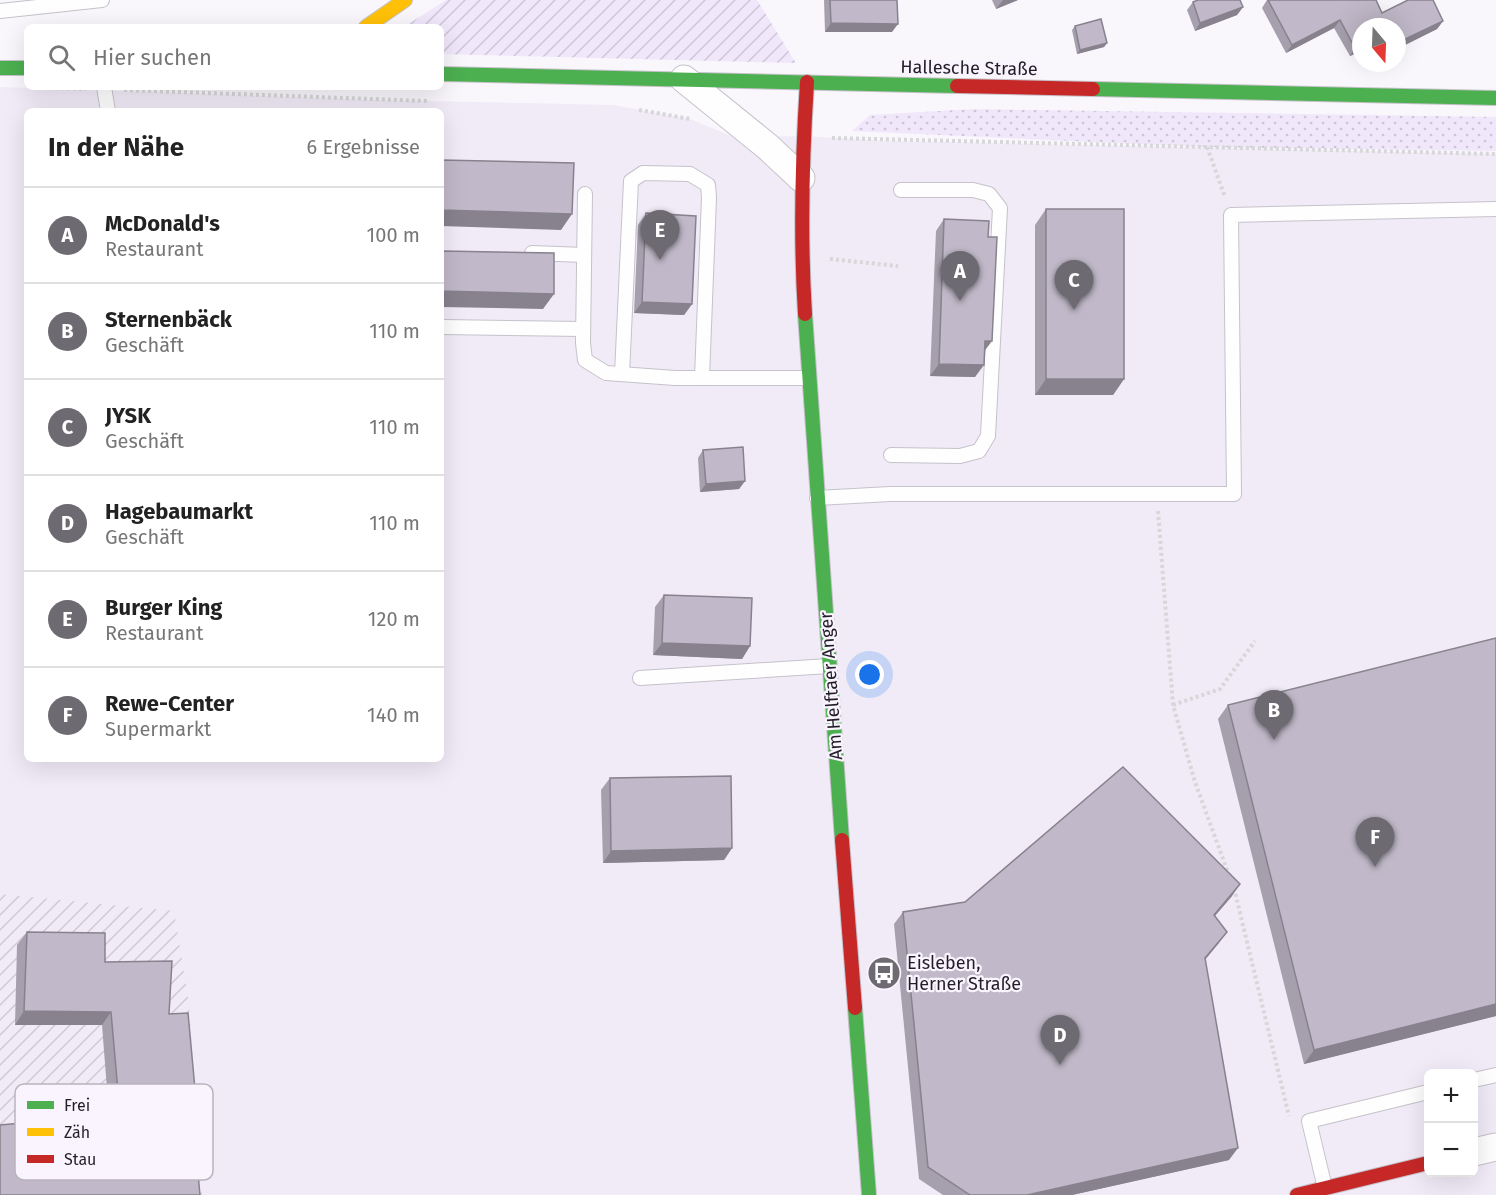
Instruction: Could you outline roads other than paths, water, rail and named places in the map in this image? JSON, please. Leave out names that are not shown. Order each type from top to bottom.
[{"type":"street","points":[[370,24],[405,0]]},
{"type":"street","points":[[0,68],[24,68]]},
{"type":"street","name":"Hallesche Straße","points":[[444,74],[1496,98]]},
{"type":"street","points":[[684,79],[768,147],[801,178]]},
{"type":"street","name":"Am Helftaer Anger","points":[[807,82],[801,178],[801,256],[829,666],[870,1195]]},
{"type":"street","points":[[1478,1151],[1496,1147]]},
{"type":"street","points":[[1297,1195],[1424,1164]]},
{"type":"lane","points":[[0,11],[102,0]]},
{"type":"lane","points":[[104,90],[107,108]]},
{"type":"lane","points":[[622,374],[631,181],[643,173],[690,174],[708,185],[709,197],[702,378]]},
{"type":"lane","points":[[891,455],[960,456],[979,451],[988,436],[1000,208],[989,194],[973,190],[901,190]]},
{"type":"lane","points":[[585,194],[583,329],[585,360],[606,373],[702,378],[809,378]]},
{"type":"lane","points":[[817,498],[863,494],[1234,494],[1231,215],[1496,209]]},
{"type":"lane","points":[[519,253],[584,255]]},
{"type":"lane","points":[[444,327],[583,329]]},
{"type":"lane","points":[[640,678],[829,666]]},
{"type":"lane","points":[[1478,1079],[1496,1075]]},
{"type":"lane","points":[[1325,1188],[1310,1121],[1424,1093]]},
{"type":"place","name":"Burger King","points":[[660,260]]},
{"type":"place","name":"McDonald's","points":[[960,301]]},
{"type":"place","name":"JYSK","points":[[1074,310]]},
{"type":"place","name":"Sternenbäck","points":[[1274,740]]},
{"type":"place","name":"Rewe-Center","points":[[1375,867]]},
{"type":"place","name":"Eisleben, Herner Straße","points":[[884,973]]},
{"type":"place","name":"Hagebaumarkt","points":[[1060,1065]]}]
